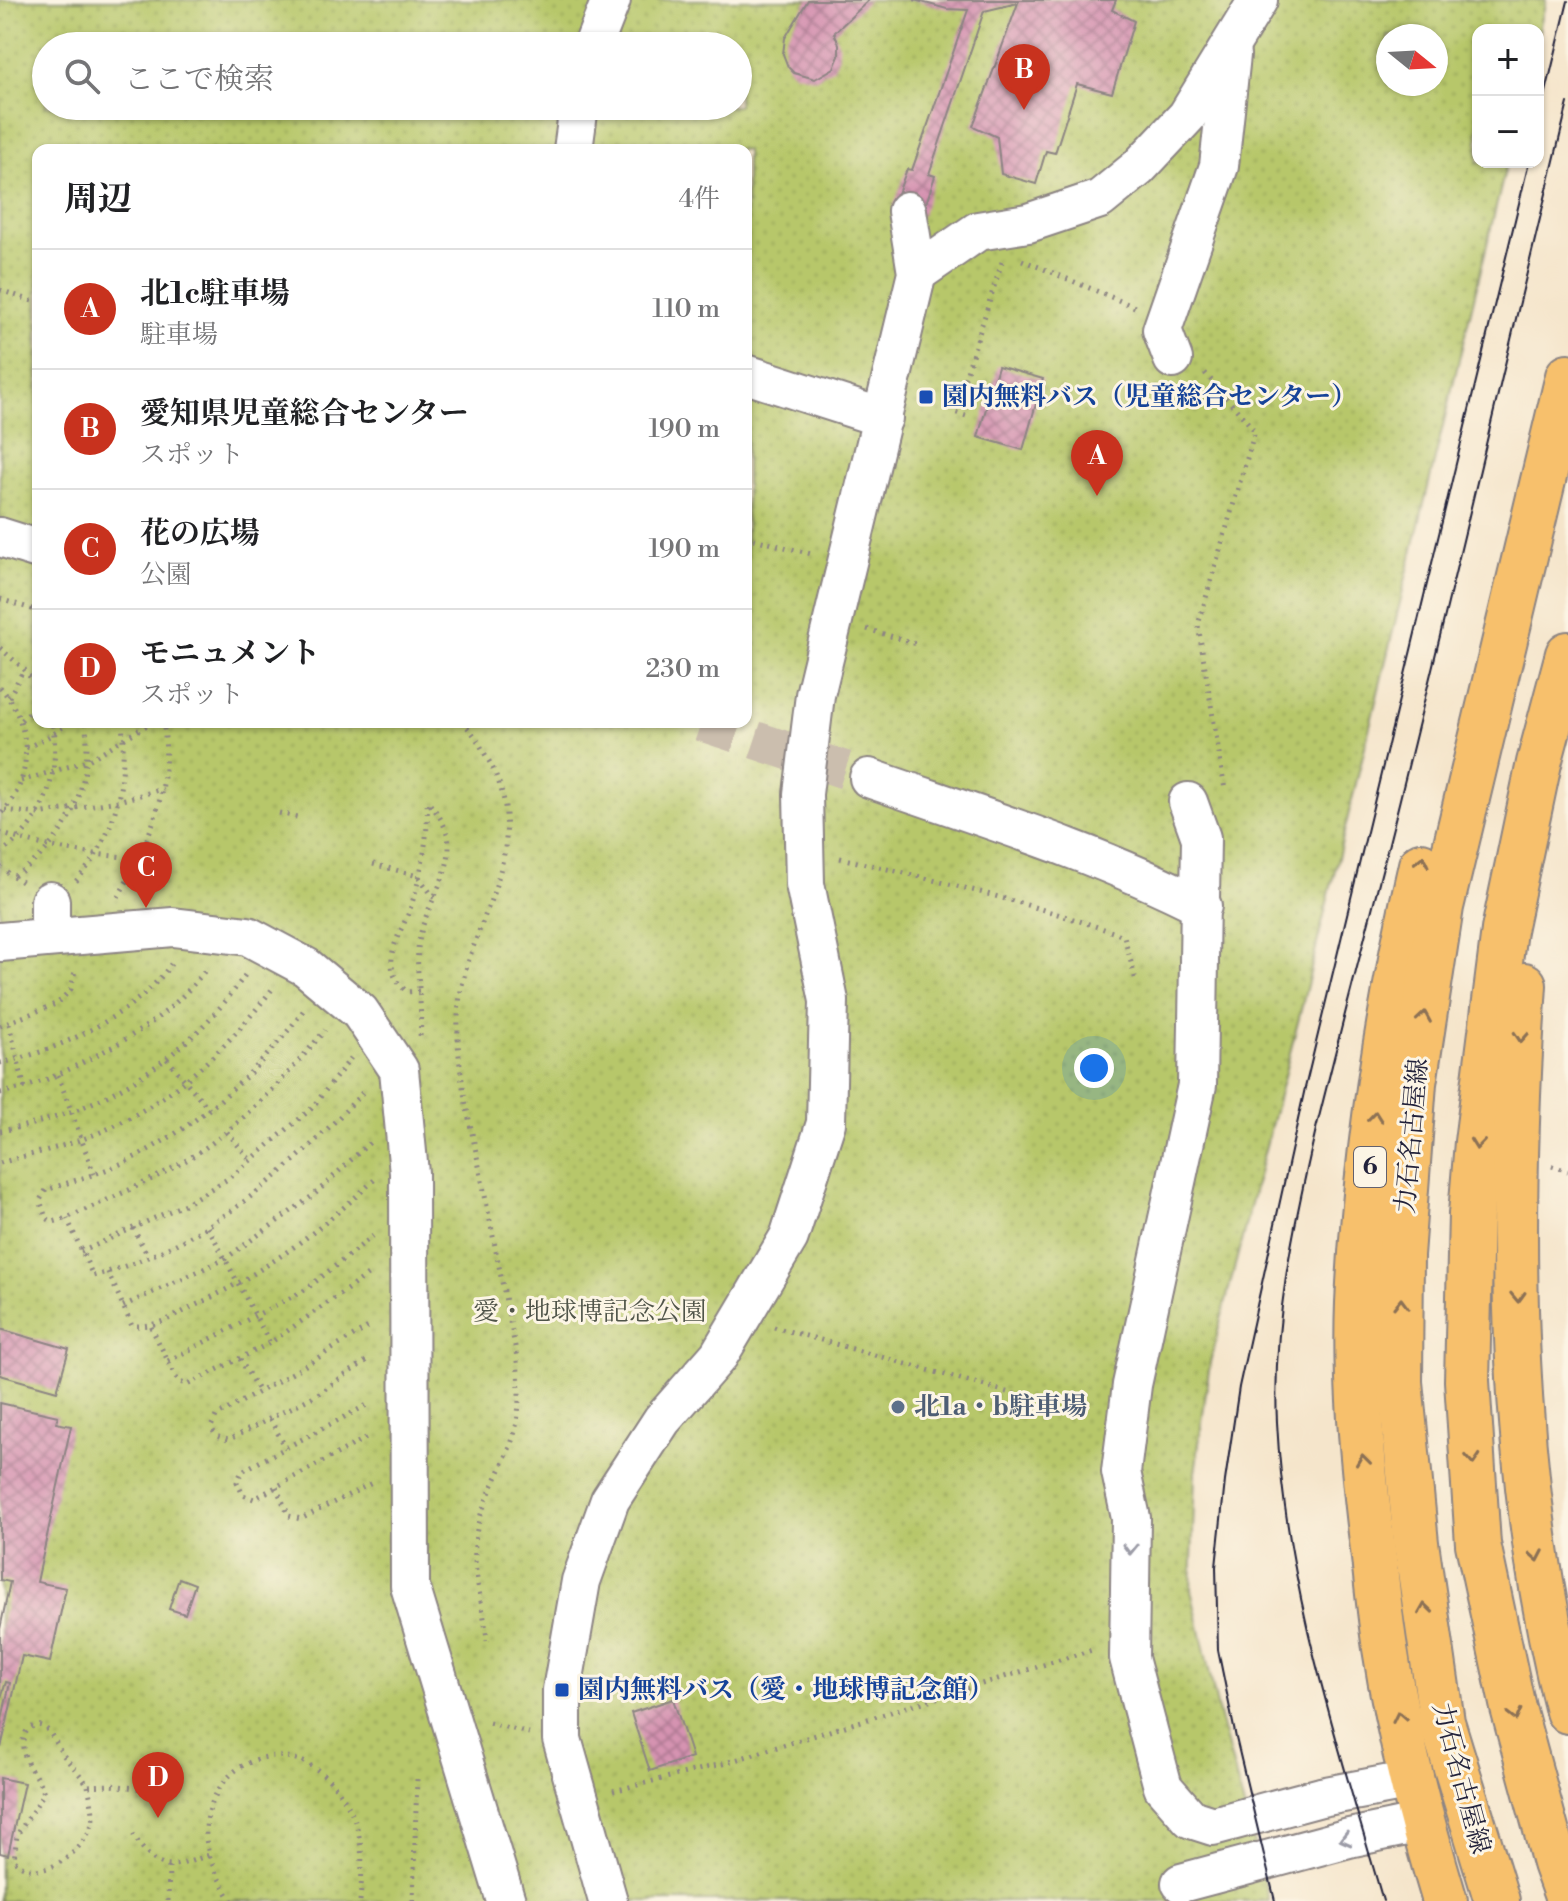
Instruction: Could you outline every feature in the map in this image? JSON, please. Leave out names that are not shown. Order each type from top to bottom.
[{"type":"main road","name":"力石名古屋線","points":[[1497,1901],[1442,1722],[1416,1543],[1400,1382],[1401,1255],[1414,1083],[1441,907],[1568,376]]},
{"type":"main road","name":"6","points":[[1445,1901],[1421,1823],[1385,1649],[1361,1445],[1358,1306],[1365,1208],[1379,1078],[1403,944],[1427,835],[1453,743],[1551,448]]},
{"type":"main road","points":[[1568,654],[1539,763],[1504,930],[1471,1214],[1467,1381],[1478,1544],[1513,1708],[1555,1863],[1568,1899]]},
{"type":"main road","points":[[1539,763],[1517,1088],[1515,1218],[1521,1391],[1533,1536],[1568,1711]]},
{"type":"lane","points":[[598,32],[611,0]]},
{"type":"lane","points":[[917,273],[978,231],[1028,223],[1100,199],[1138,168],[1187,116],[1258,0]]},
{"type":"lane","points":[[1173,359],[1162,330],[1219,166],[1231,48]]},
{"type":"lane","points":[[574,144],[577,120]]},
{"type":"lane","points":[[608,1901],[562,1739],[562,1690],[581,1581],[610,1500],[662,1420],[719,1355],[789,1237],[826,1123],[829,1001],[805,884],[803,794],[815,695],[917,273],[907,211]]},
{"type":"lane","points":[[752,376],[883,418]]},
{"type":"lane","points":[[0,537],[32,547]]},
{"type":"lane","points":[[869,778],[1047,840],[1158,883],[1202,906]]},
{"type":"lane","points":[[1188,802],[1201,838],[1197,1085],[1132,1385],[1121,1472],[1131,1518],[1129,1658],[1163,1787],[1191,1819],[1213,1826],[1321,1797],[1412,1780]]},
{"type":"lane","points":[[0,942],[50,919],[173,927],[248,936],[306,967],[360,1012],[399,1070],[409,1173],[410,1586],[506,1901]]},
{"type":"lane","points":[[1181,1883],[1349,1838],[1421,1823]]},
{"type":"path","points":[[966,416],[954,412],[1005,253]]},
{"type":"path","points":[[0,290],[32,301]]},
{"type":"path","points":[[752,539],[847,564]]},
{"type":"path","points":[[0,599],[32,609]]},
{"type":"path","points":[[866,629],[920,645]]},
{"type":"path","points":[[0,648],[32,680]]},
{"type":"path","points":[[9,697],[24,669]]},
{"type":"path","points":[[0,687],[21,720],[26,748],[21,781],[2,812],[38,814],[118,801],[163,789]]},
{"type":"path","points":[[21,720],[32,709]]},
{"type":"path","points":[[0,853],[18,839],[38,814],[54,772],[53,728]]},
{"type":"path","points":[[26,748],[62,728]]},
{"type":"path","points":[[14,876],[50,848],[74,808],[83,785],[87,761],[85,728]]},
{"type":"path","points":[[50,919],[68,889],[106,839],[123,781],[123,728]]},
{"type":"path","points":[[21,781],[87,761],[143,728]]},
{"type":"path","points":[[116,901],[140,858],[156,816],[163,789],[164,728]]},
{"type":"path","points":[[470,728],[496,775],[507,821],[501,873],[465,975],[458,1016],[465,1106],[516,1351],[520,1393],[514,1436],[478,1522],[473,1551],[485,1609],[487,1641]]},
{"type":"path","points":[[399,1070],[418,1059],[421,1028],[418,948],[423,926],[446,874],[449,834],[427,801],[428,827],[418,876],[409,912],[394,944],[392,969],[395,979],[407,992],[419,991]]},
{"type":"path","points":[[279,813],[301,818]]},
{"type":"path","points":[[0,833],[50,848],[140,858]]},
{"type":"path","points":[[804,850],[971,888],[1124,936],[1136,981]]},
{"type":"path","points":[[373,864],[418,876],[435,900]]},
{"type":"path","points":[[0,1093],[25,1089],[58,1075],[145,1029],[181,998],[215,958]]},
{"type":"path","points":[[0,1063],[18,1060],[105,1021],[151,987],[173,962]]},
{"type":"path","points":[[0,1131],[24,1127],[105,1097],[141,1077],[204,1027],[250,969]]},
{"type":"path","points":[[0,1026],[58,1003],[71,989],[75,970]]},
{"type":"path","points":[[0,1163],[82,1140],[115,1126],[186,1082],[237,1033],[276,984]]},
{"type":"path","points":[[308,1004],[267,1058],[209,1109],[127,1160],[46,1190],[40,1200],[46,1218],[53,1222],[67,1218],[183,1162],[227,1132],[285,1077],[328,1026]]},
{"type":"path","points":[[9,1024],[25,1089]]},
{"type":"path","points":[[81,1252],[185,1204],[231,1177],[311,1109],[351,1058]]},
{"type":"path","points":[[167,1059],[209,1109]]},
{"type":"path","points":[[58,1075],[94,1174]]},
{"type":"path","points":[[67,1218],[93,1276],[148,1256],[208,1227],[248,1200],[287,1169],[363,1092]]},
{"type":"path","points":[[227,1132],[251,1161]]},
{"type":"path","points":[[123,1306],[225,1259],[315,1194],[377,1136]]},
{"type":"path","points":[[108,1272],[132,1326],[151,1327],[239,1285],[292,1251],[334,1218],[374,1179]]},
{"type":"path","points":[[208,1227],[270,1343]]},
{"type":"path","points":[[133,1228],[148,1256]]},
{"type":"path","points":[[168,1361],[257,1318],[305,1290],[373,1236]]},
{"type":"path","points":[[151,1327],[178,1381],[187,1385],[270,1343],[372,1272]]},
{"type":"path","points":[[741,1318],[1039,1401]]},
{"type":"path","points":[[366,1361],[316,1395],[228,1440],[216,1436],[211,1427],[216,1416],[370,1326]]},
{"type":"path","points":[[240,1359],[259,1392]]},
{"type":"path","points":[[366,1438],[254,1499],[243,1495],[237,1482],[242,1471],[367,1405]]},
{"type":"path","points":[[270,1419],[286,1448]]},
{"type":"path","points":[[276,1487],[289,1516],[301,1519],[372,1483]]},
{"type":"path","points":[[580,1800],[722,1764],[1092,1650]]},
{"type":"path","points":[[499,1725],[529,1733]]},
{"type":"path","points":[[41,1727],[52,1733],[63,1756],[78,1770],[88,1786],[94,1820],[85,1840],[50,1868],[36,1871],[22,1868],[14,1860],[17,1835],[44,1793],[40,1781],[28,1766],[23,1749],[28,1729],[41,1727]]},
{"type":"path","points":[[232,1901],[209,1855],[207,1813],[228,1774],[273,1755],[300,1759],[323,1773],[340,1793],[357,1827],[363,1860],[360,1901]]},
{"type":"path","points":[[413,1901],[417,1779]]},
{"type":"path","points":[[88,1786],[152,1790]]},
{"type":"path","points":[[133,1834],[145,1854],[169,1867],[209,1855]]},
{"type":"path","points":[[168,1901],[169,1867]]},
{"type":"green space","name":"愛・地球博記念公園","points":[[0,0],[1546,0],[1541,24],[1472,24],[1472,168],[1506,168],[1299,1018],[1210,1362],[1195,1473],[1191,1590],[1218,1710],[1269,1901],[0,1901]]},
{"type":"building","points":[[808,0],[869,0],[834,33],[839,44],[839,56],[834,68],[815,79],[794,73],[783,54],[785,38]]},
{"type":"building","points":[[914,0],[1116,0],[1112,10],[1134,21],[1112,93],[1077,84],[1055,153],[1046,151],[1036,184],[1001,174],[997,137],[973,126],[1018,3],[984,11],[929,174],[935,176],[922,216],[893,207],[907,169],[912,170],[968,10],[947,9]]},
{"type":"building","points":[[998,366],[1043,379],[1023,450],[978,437]]},
{"type":"building","points":[[0,1329],[69,1349],[57,1391],[0,1375]]},
{"type":"building","points":[[0,1403],[58,1416],[56,1423],[71,1426],[37,1582],[66,1588],[50,1662],[22,1656],[1,1748],[0,1728],[10,1683],[6,1682],[0,1701],[0,1629],[10,1582],[0,1580]]},
{"type":"building","points":[[179,1578],[195,1584],[185,1614],[169,1609]]},
{"type":"building","points":[[673,1699],[692,1757],[650,1771],[631,1713]]},
{"type":"building","points":[[0,1778],[24,1783],[8,1855],[0,1853]]},
{"type":"tunnel","points":[[719,728],[869,778]]},
{"type":"tram line","points":[[1544,100],[1568,1]]},
{"type":"tram line","points":[[1383,1901],[1316,1664],[1291,1544],[1277,1422],[1281,1311],[1316,1129],[1410,758],[1568,103]]},
{"type":"tram line","points":[[1275,1901],[1218,1650],[1216,1567],[1225,1481],[1239,1387],[1305,1088],[1528,168]]},
{"type":"place","name":"愛知県児童総合センター","points":[[1024,110]]},
{"type":"place","name":"園内無料バス（児童総合センター）","points":[[926,397]]},
{"type":"place","name":"北1c駐車場","points":[[1097,496]]},
{"type":"place","name":"花の広場","points":[[146,908]]},
{"type":"place","name":"北1a・b駐車場","points":[[898,1407]]},
{"type":"place","name":"園内無料バス（愛・地球博記念館）","points":[[562,1690]]},
{"type":"place","name":"モニュメント","points":[[158,1818]]}]
